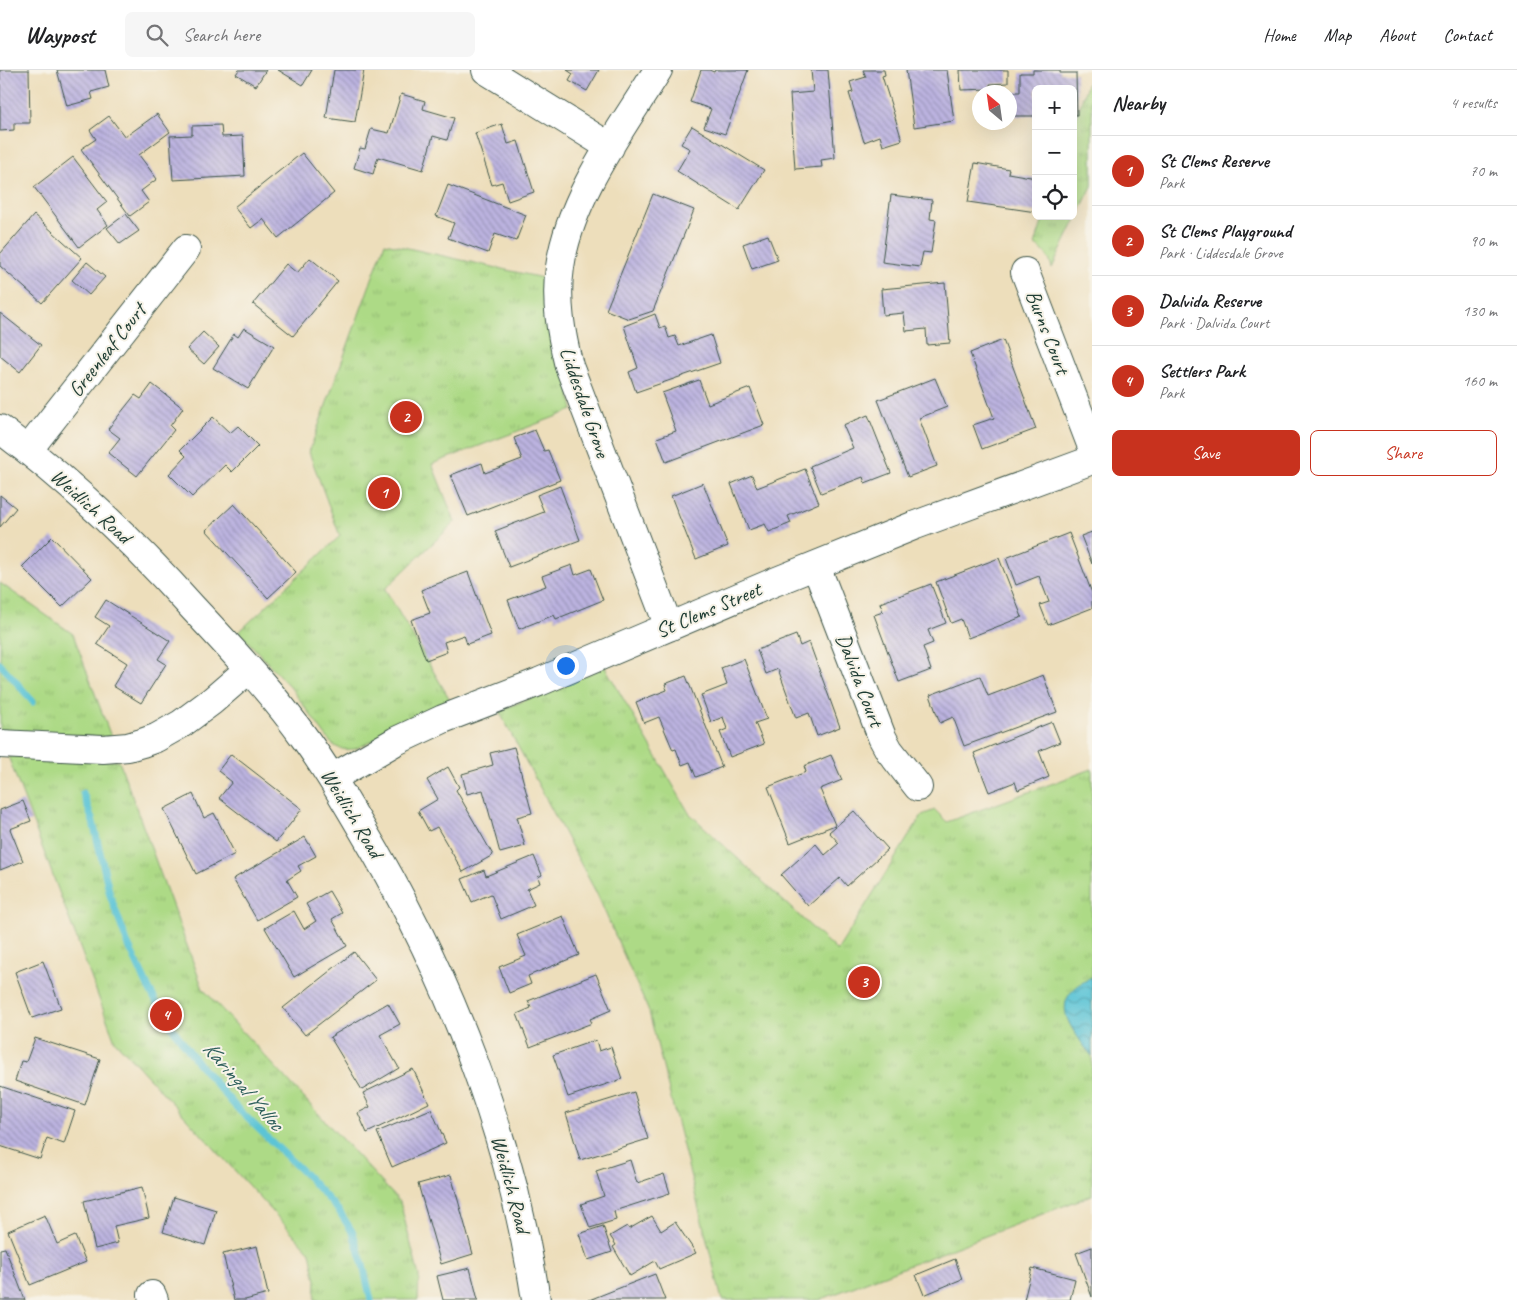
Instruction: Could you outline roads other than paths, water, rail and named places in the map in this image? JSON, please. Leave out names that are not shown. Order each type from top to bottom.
[{"type":"street","points":[[486,70],[610,147]]},
{"type":"street","name":"Liddesdale Grove","points":[[658,70],[610,147],[583,195],[568,230],[558,288],[561,331],[569,366],[669,627]]},
{"type":"street","name":"Greenleaf Court","points":[[28,450],[186,249]]},
{"type":"street","name":"Burns Court","points":[[1025,272],[1092,448]]},
{"type":"street","name":"Weidlich Road","points":[[0,429],[74,488],[159,570],[274,698],[305,738],[332,778],[376,852],[417,929],[463,1035],[480,1080],[502,1149],[528,1249],[536,1300]]},
{"type":"street","name":"St Clems Street","points":[[332,778],[396,741],[428,726],[913,526],[1092,460]]},
{"type":"street","name":"Dalvida Court","points":[[816,566],[882,737],[889,750],[918,787]]},
{"type":"street","points":[[0,744],[103,749],[128,747],[142,743],[182,724],[249,669]]},
{"type":"water","points":[[1092,977],[1092,1056],[1084,1047],[1068,1021],[1065,1005],[1076,987]]},
{"type":"waterway","name":"Karingal Yalloc","points":[[0,664],[33,702]]},
{"type":"waterway","name":"Karingal Yalloc","points":[[83,793],[93,822],[110,895],[127,942],[149,989],[168,1022],[198,1063],[235,1106],[307,1176],[339,1211],[353,1233],[371,1300]]},
{"type":"place","name":"St Clems Playground","points":[[406,417]]},
{"type":"place","name":"St Clems Reserve","points":[[384,493]]},
{"type":"place","name":"Dalvida Reserve","points":[[864,982]]},
{"type":"place","name":"Settlers Park","points":[[166,1015]]}]
